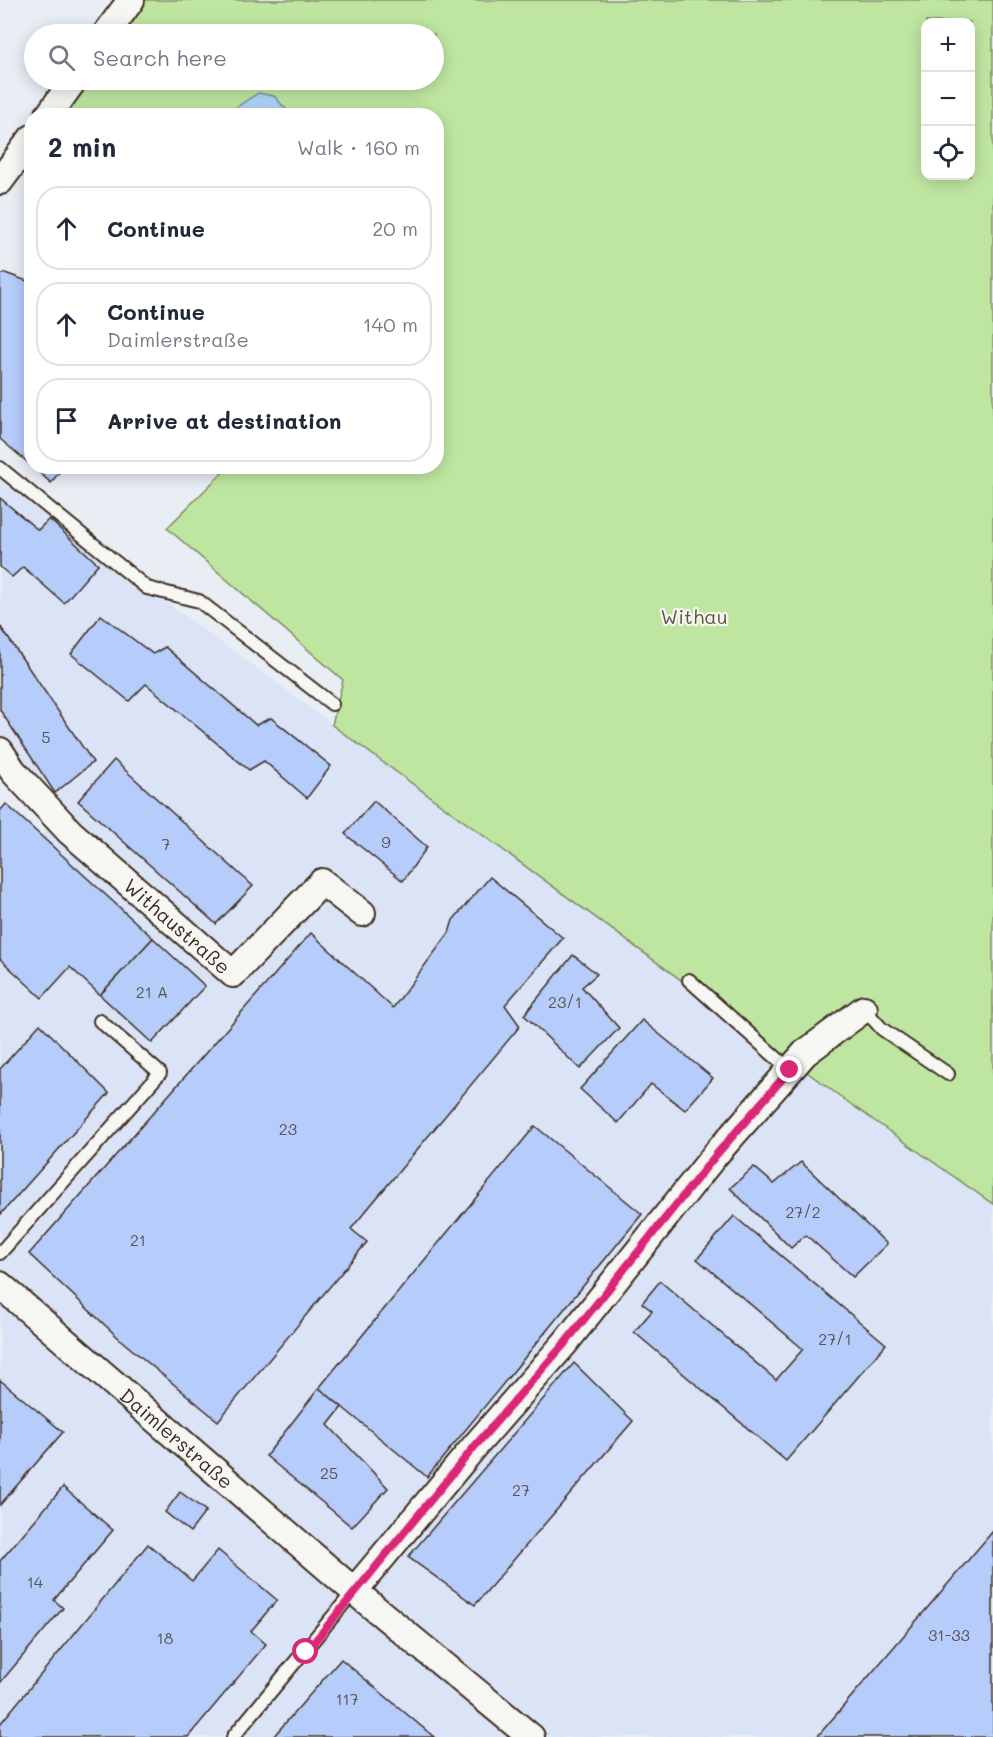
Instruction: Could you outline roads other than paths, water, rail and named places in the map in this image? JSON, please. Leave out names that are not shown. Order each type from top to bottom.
[{"type":"street","points":[[113,24],[131,0]]},
{"type":"street","points":[[54,108],[67,90]]},
{"type":"street","points":[[0,181],[24,149]]},
{"type":"street","name":"Withaustraße","points":[[0,751],[13,771],[70,832],[233,974],[322,882],[362,913]]},
{"type":"street","points":[[354,1591],[475,1446],[565,1343],[716,1155],[790,1070],[805,1053],[864,1009]]},
{"type":"street","name":"Daimlerstraße","points":[[0,1285],[354,1591],[531,1737]]},
{"type":"lane","points":[[0,468],[147,588],[199,601],[332,704]]},
{"type":"lane","points":[[689,980],[790,1070]]},
{"type":"lane","points":[[864,1009],[882,1029],[948,1074]]},
{"type":"lane","points":[[0,1253],[160,1073],[100,1021]]},
{"type":"lane","points":[[233,1737],[306,1652],[354,1591]]},
{"type":"water","points":[[258,93],[274,96],[285,108],[235,108]]},
{"type":"park label","name":"Withau","points":[[694,616]]}]
